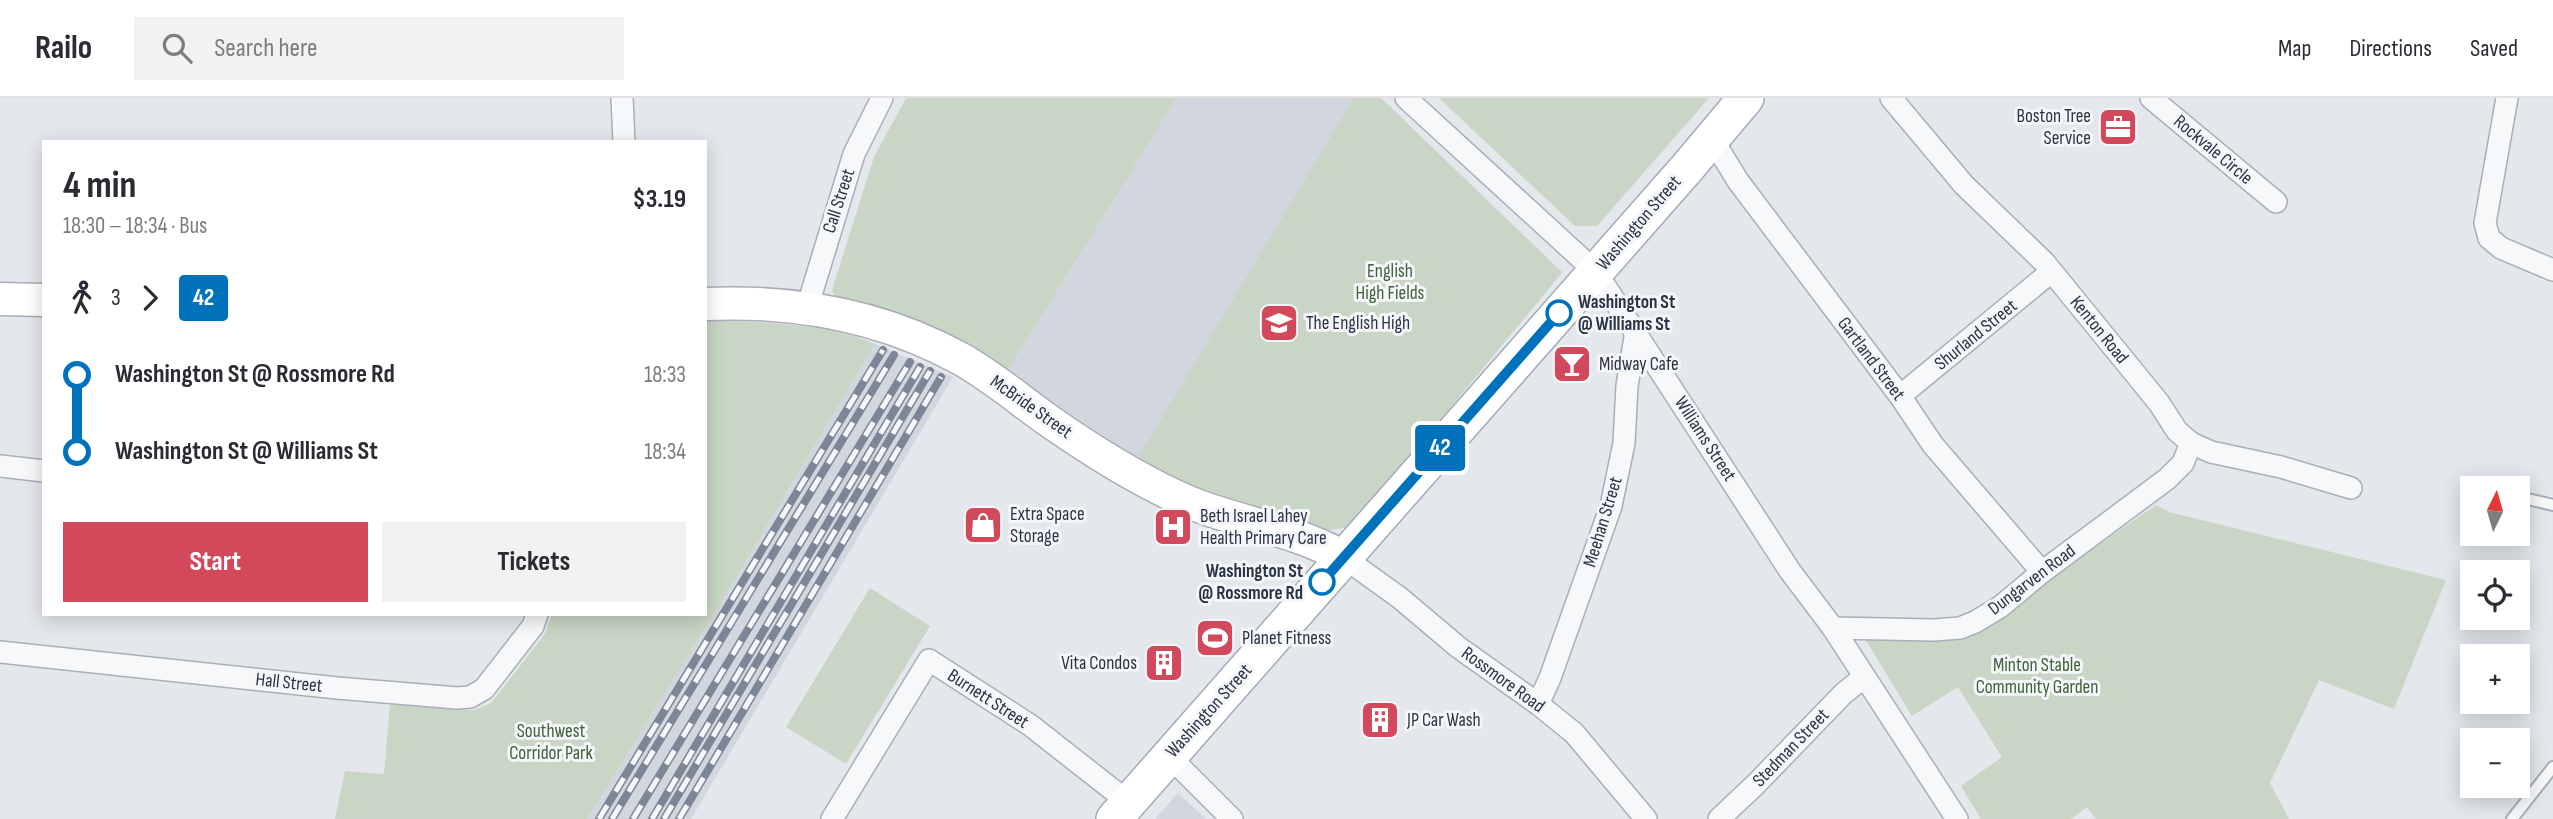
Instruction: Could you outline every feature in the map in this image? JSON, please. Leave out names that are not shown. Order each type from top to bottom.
[{"type":"main road","name":"Washington Street","points":[[1121,810],[1746,98]]},
{"type":"street","points":[[622,98],[624,140]]},
{"type":"street","name":"Call Street","points":[[807,308],[854,154],[882,98]]},
{"type":"street","name":"Williams Street","points":[[1406,98],[1596,272],[1790,571],[1833,628],[1957,819]]},
{"type":"street","name":"Kenton Road","points":[[1891,98],[1964,185],[2044,262],[2159,403],[2177,431],[2191,443],[2211,452],[2281,467],[2351,488]]},
{"type":"street","name":"Rockvale Circle","points":[[2151,98],[2276,202]]},
{"type":"street","points":[[2507,98],[2485,223],[2489,238],[2501,248],[2553,270]]},
{"type":"street","name":"Gartland Street","points":[[1711,137],[1746,192],[1900,396],[1933,445],[2042,572]]},
{"type":"street","name":"Shurland Street","points":[[1900,396],[2051,272]]},
{"type":"street","points":[[0,299],[42,300]]},
{"type":"street","name":"McBride Street","points":[[707,304],[807,308],[871,322],[929,344],[970,365],[1052,423],[1136,476],[1177,498],[1321,544],[1343,557]]},
{"type":"street","name":"Meehan Street","points":[[1538,704],[1550,678],[1611,506],[1624,443],[1627,386],[1636,331]]},
{"type":"street","name":"Dungarven Road","points":[[1833,628],[1960,628],[2000,607],[2042,572],[2167,479],[2183,463],[2191,443]]},
{"type":"street","points":[[0,466],[42,471]]},
{"type":"street","name":"Rossmore Road","points":[[1343,557],[1400,598],[1458,648],[1538,704],[1574,733],[1646,819]]},
{"type":"street","name":"Hall Street","points":[[0,652],[457,698],[470,697],[484,689],[533,626],[536,616]]},
{"type":"street","name":"Burnett Street","points":[[832,819],[929,660],[1030,725],[1121,810]]},
{"type":"street","name":"Stedman Street","points":[[1719,819],[1843,694],[1864,677]]},
{"type":"street","points":[[1169,756],[1232,819]]},
{"type":"lane","points":[[2530,500],[2553,505]]},
{"type":"lane","points":[[2512,819],[2553,767]]},
{"type":"shaded area","name":"English High Fields","points":[[1177,98],[1371,98],[1561,274],[1352,527],[1191,494],[1007,372]]},
{"type":"shaded area","points":[[875,344],[953,377],[691,819],[587,819],[722,601]]},
{"type":"shaded area","points":[[1178,793],[1206,819],[1155,819]]},
{"type":"green space","points":[[906,98],[1177,98],[1007,372],[904,317],[835,296],[832,290],[874,157]]},
{"type":"green space","name":"English High Fields","points":[[1354,98],[1381,98],[1562,272],[1352,527],[1322,531],[1191,494],[1139,456]]},
{"type":"green space","points":[[1439,98],[1709,98],[1597,226],[1575,226]]},
{"type":"green space","name":"Southwest Corridor Park","points":[[707,321],[771,323],[817,328],[858,337],[875,344],[722,601],[587,819],[335,819],[345,771],[384,774],[390,704],[474,710],[491,703],[545,634],[551,616],[707,616]]},
{"type":"green space","name":"Minton Stable Community Garden","points":[[2156,505],[2169,512],[2446,580],[2394,709],[2319,680],[2270,783],[2289,819],[2096,819],[2087,807],[2071,819],[1981,819],[1961,786],[2002,757],[1958,687],[1912,716],[1864,637],[2003,611]]},
{"type":"green space","points":[[870,588],[930,626],[846,764],[786,727]]},
{"type":"railway","points":[[599,819],[883,350]]},
{"type":"railway","points":[[612,819],[894,355]]},
{"type":"railway","points":[[633,819],[910,362]]},
{"type":"railway","points":[[652,819],[920,367]]},
{"type":"railway","points":[[664,819],[930,371]]},
{"type":"railway","points":[[679,819],[941,377]]},
{"type":"bus line","name":"42","points":[[1322,582],[1559,313]]},
{"type":"place","name":"Boston Tree Service","points":[[2118,127]]},
{"type":"place","name":"Washington St @ Williams St","points":[[1559,313]]},
{"type":"place","name":"The English High","points":[[1279,323]]},
{"type":"place","name":"Midway Cafe","points":[[1572,364]]},
{"type":"place","name":"Extra Space Storage","points":[[983,525]]},
{"type":"place","name":"Beth Israel Lahey Health Primary Care","points":[[1173,527]]},
{"type":"place","name":"Washington St @ Rossmore Rd","points":[[1322,582]]},
{"type":"place","name":"Planet Fitness","points":[[1215,638]]},
{"type":"place","name":"Vita Condos","points":[[1164,663]]},
{"type":"place","name":"JP Car Wash","points":[[1380,720]]}]
